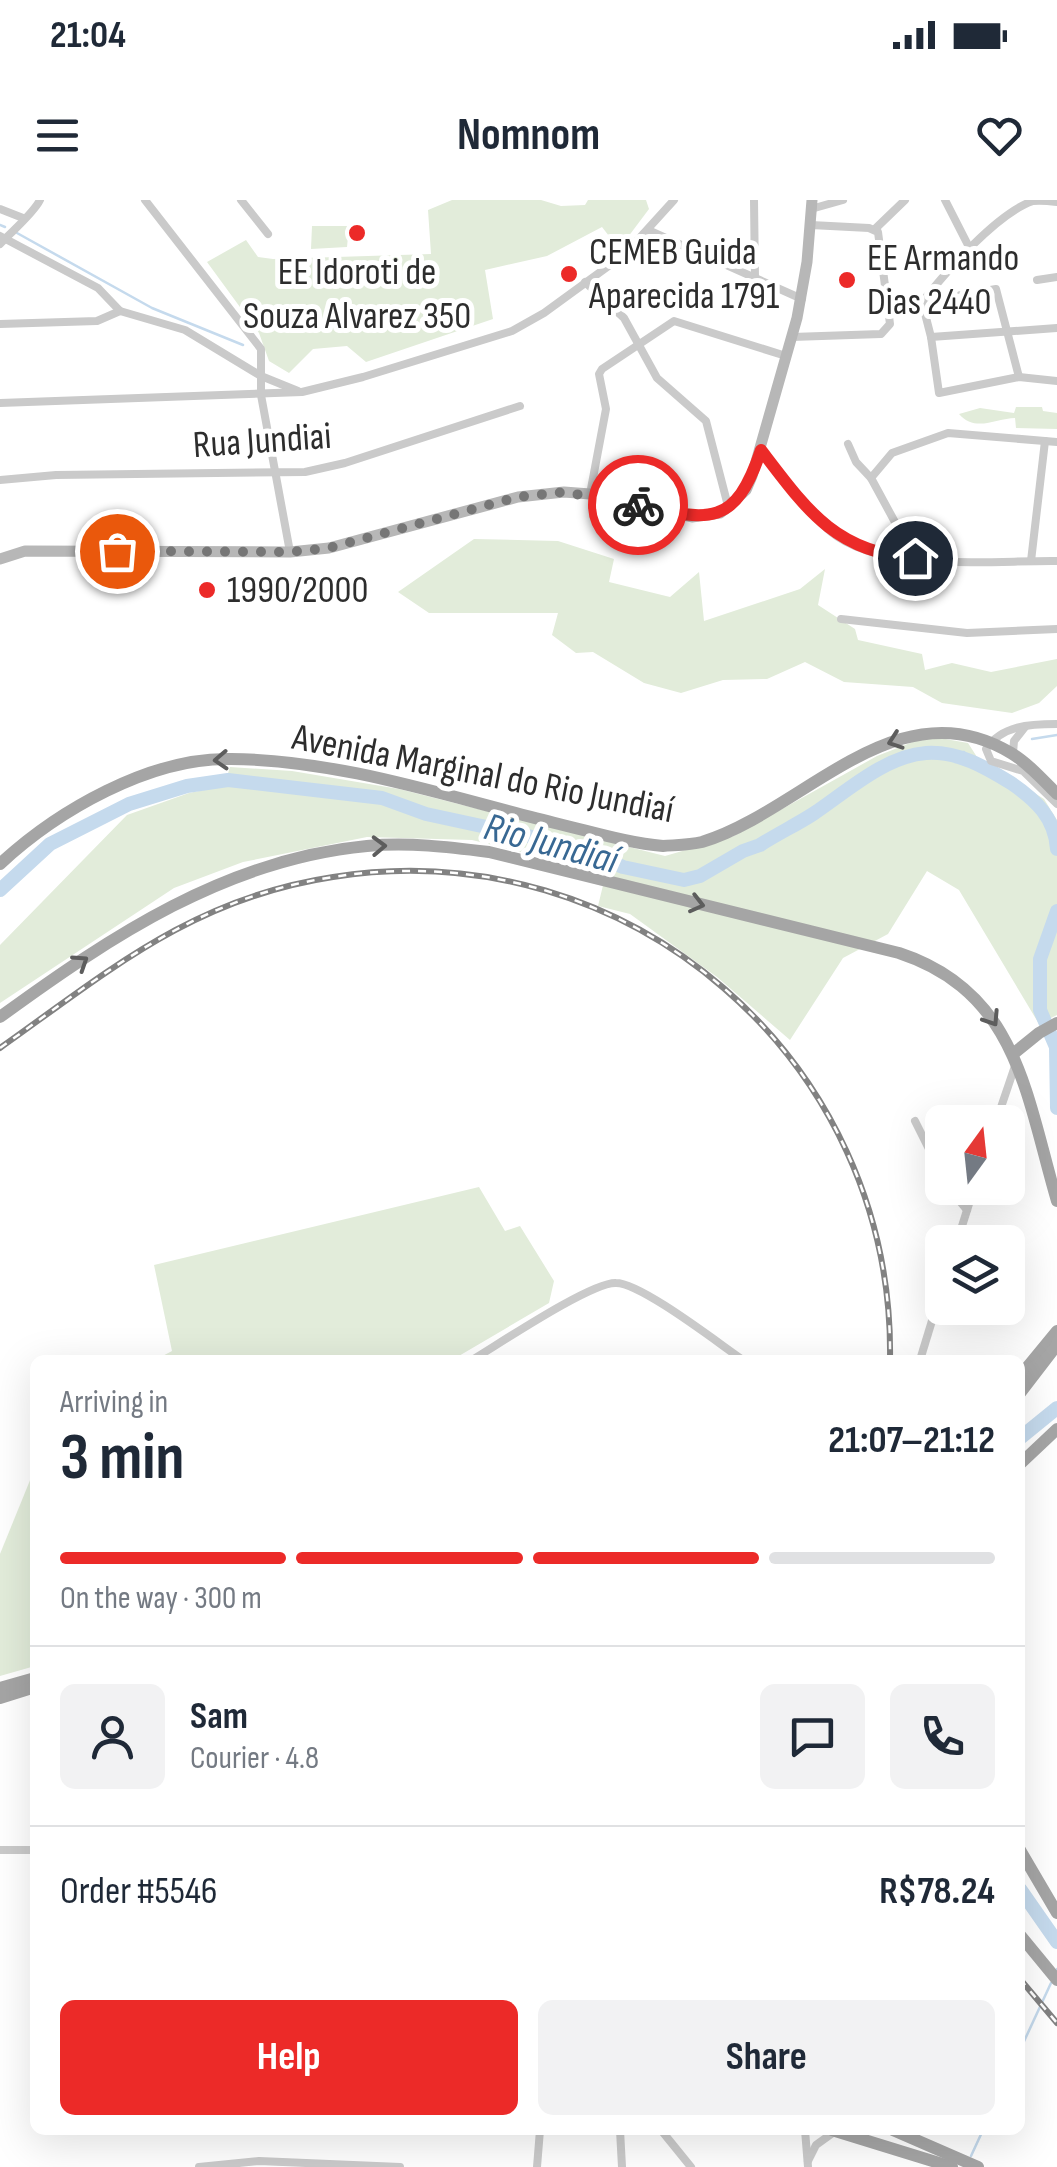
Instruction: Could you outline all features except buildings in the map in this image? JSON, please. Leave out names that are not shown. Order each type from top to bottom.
[{"type":"main road","points":[[0,559],[25,551],[290,552],[329,548],[518,497],[564,492],[590,494],[692,517],[720,512],[746,490],[761,450],[802,299],[811,205]]},
{"type":"main road","name":"Avenida Marginal do Rio Jundiaí","points":[[0,864],[31,835],[82,802],[166,770],[230,758],[357,773],[520,815],[664,846],[699,842],[732,830],[879,746],[906,736],[952,732],[995,738],[1013,747],[1057,794]]},
{"type":"main road","name":"Avenida Marginal do Rio Jundiaí","points":[[0,1017],[174,903],[254,868],[370,845],[488,852],[920,960],[962,983],[980,1001],[1015,1058],[1057,1201]]},
{"type":"main road","points":[[1015,1058],[1030,1039],[1057,1023]]},
{"type":"main road","points":[[1025,1370],[1057,1331]]},
{"type":"main road","points":[[1025,1387],[1057,1345]]},
{"type":"main road","points":[[1025,1459],[1057,1429]]},
{"type":"main road","points":[[0,1688],[30,1679]]},
{"type":"main road","points":[[0,1698],[30,1689]]},
{"type":"main road","points":[[1025,1858],[1057,1912]]},
{"type":"main road","points":[[1025,1941],[1057,1980]]},
{"type":"main road","points":[[850,2135],[952,2167]]},
{"type":"main road","points":[[904,2135],[978,2167]]},
{"type":"street","points":[[40,200],[34,211],[2,239],[98,288],[120,311],[185,330],[261,376],[302,392]]},
{"type":"street","points":[[145,200],[252,335],[262,355],[261,395],[290,552]]},
{"type":"street","points":[[241,200],[268,234]]},
{"type":"street","points":[[0,403],[261,395],[302,392],[363,378],[512,331],[544,313],[625,254],[674,200]]},
{"type":"street","points":[[754,200],[756,278]]},
{"type":"street","points":[[811,205],[842,200]]},
{"type":"street","points":[[811,225],[875,229],[905,200]]},
{"type":"street","points":[[945,200],[969,248]]},
{"type":"street","points":[[922,302],[969,248],[1032,202],[1057,202]]},
{"type":"street","points":[[0,209],[22,218]]},
{"type":"street","points":[[792,337],[881,334],[890,324],[880,240],[875,229]]},
{"type":"street","points":[[648,230],[802,299]]},
{"type":"street","points":[[1037,280],[1057,277]]},
{"type":"street","points":[[585,282],[618,310],[657,378],[706,421],[728,507]]},
{"type":"street","points":[[889,313],[922,302],[996,288],[1020,376]]},
{"type":"street","points":[[922,302],[939,393],[1020,376],[1057,382]]},
{"type":"street","points":[[0,324],[97,321],[120,311]]},
{"type":"street","points":[[590,494],[606,410],[599,374],[637,344],[674,320],[786,356]]},
{"type":"street","points":[[931,337],[1057,328]]},
{"type":"street","name":"Rua Jundiai","points":[[0,480],[56,475],[277,474],[345,463],[520,406]]},
{"type":"street","points":[[871,478],[892,453],[948,434],[1057,442]]},
{"type":"street","points":[[1031,561],[1045,441]]},
{"type":"street","points":[[848,444],[896,524],[894,557]]},
{"type":"street","points":[[761,450],[831,532],[848,542],[894,557],[1057,561]]},
{"type":"street","points":[[841,619],[967,633],[1057,630]]},
{"type":"street","points":[[1013,747],[1030,724]]},
{"type":"street","points":[[1057,724],[1030,724],[995,738],[986,755],[991,761],[1023,771],[1057,804]]},
{"type":"street","points":[[1001,1105],[1015,1058]]},
{"type":"street","points":[[915,1121],[925,1141]]},
{"type":"street","points":[[962,1205],[966,1210]]},
{"type":"street","points":[[961,1225],[968,1205]]},
{"type":"street","points":[[481,1355],[585,1294],[615,1282],[636,1288],[735,1355]]},
{"type":"street","points":[[922,1355],[931,1325]]},
{"type":"street","points":[[0,1850],[30,1850]]},
{"type":"street","points":[[537,2167],[540,2135]]},
{"type":"street","points":[[620,2135],[622,2167]]},
{"type":"street","points":[[666,2135],[692,2167]]},
{"type":"street","points":[[806,2135],[808,2164]]},
{"type":"street","points":[[808,2164],[816,2145],[828,2135]]},
{"type":"street","points":[[199,2167],[400,2167]]},
{"type":"green space","points":[[452,200],[541,200],[561,206],[585,205],[588,200],[646,200],[649,209],[619,249],[602,227],[547,256],[485,270],[493,319],[366,362],[347,346],[313,349],[289,373],[269,361],[259,333],[207,262],[246,240],[258,257],[273,259],[431,254],[428,210]]},
{"type":"green space","points":[[312,226],[349,226],[347,247],[311,249]]},
{"type":"green space","points":[[1016,407],[1042,407],[1043,411],[1057,413],[1057,429],[1016,428],[1015,418],[972,423],[959,414],[980,408],[1014,413]]},
{"type":"green space","points":[[474,539],[558,541],[614,559],[609,582],[670,597],[699,572],[704,621],[800,589],[825,569],[818,605],[855,629],[858,640],[922,654],[925,670],[952,663],[991,672],[1057,659],[1057,686],[1039,703],[1012,713],[942,703],[913,687],[844,682],[805,662],[767,679],[723,680],[681,693],[644,683],[593,652],[576,653],[552,635],[558,613],[429,613],[398,592]]},
{"type":"green space","points":[[928,736],[968,743],[977,757],[1044,799],[1057,820],[1057,1015],[1039,1024],[959,890],[927,871],[888,934],[843,958],[790,1040],[717,977],[630,914],[598,906],[606,873],[472,840],[367,837],[243,862],[174,888],[0,1003],[0,945],[127,815],[189,793],[224,786],[230,767],[292,771],[399,789],[665,856],[734,836],[877,756]]},
{"type":"green space","points":[[479,1187],[505,1231],[520,1226],[554,1281],[549,1303],[461,1355],[164,1355],[172,1351],[154,1265]]},
{"type":"green space","points":[[30,1480],[30,1667],[0,1676],[0,1554]]},
{"type":"waterway","points":[[0,225],[5,227]]},
{"type":"waterway","points":[[17,233],[152,308],[243,345]]},
{"type":"waterway","points":[[1032,739],[1057,735]]},
{"type":"waterway","name":"Rio Jundiaí","points":[[954,754],[964,752]]},
{"type":"waterway","name":"Rio Jundiaí","points":[[0,890],[50,844],[129,804],[187,786],[228,780],[382,798],[426,814],[537,838],[583,850],[623,867],[684,880],[700,876],[760,845],[881,768],[911,756],[938,753],[981,766],[1028,796],[1048,819],[1057,849]]},
{"type":"waterway","name":"Rio Jundiaí","points":[[1057,911],[1040,959],[1040,1010],[1056,1047],[1057,1108]]},
{"type":"waterway","name":"Rio Jundiaí","points":[[1025,1434],[1057,1408]]},
{"type":"waterway","name":"Rio Jundiaí","points":[[1025,1896],[1057,1942]]},
{"type":"waterway","points":[[1025,2039],[1051,1983]]},
{"type":"waterway","points":[[971,2156],[981,2135]]},
{"type":"railway","points":[[0,1048],[156,941],[238,902],[283,887],[333,877],[442,872],[545,890],[640,930],[724,988],[794,1063],[847,1151],[880,1251],[890,1355]]},
{"type":"railway","points":[[1025,1985],[1057,2023]]},
{"type":"way so far","points":[[117,551],[290,552],[329,548],[518,497],[564,492],[638,505]]},
{"type":"place","name":"EE Idoroti de Souza Alvarez 350","points":[[357,233]]},
{"type":"place","name":"CEMEB Guida Aparecida 1791","points":[[569,274]]},
{"type":"place","name":"EE Armando Dias 2440","points":[[847,280]]},
{"type":"place","name":"1990/2000","points":[[207,590]]},
{"type":"route","points":[[638,505],[692,517],[720,512],[746,490],[761,450],[831,532],[872,551],[915,558]]}]
